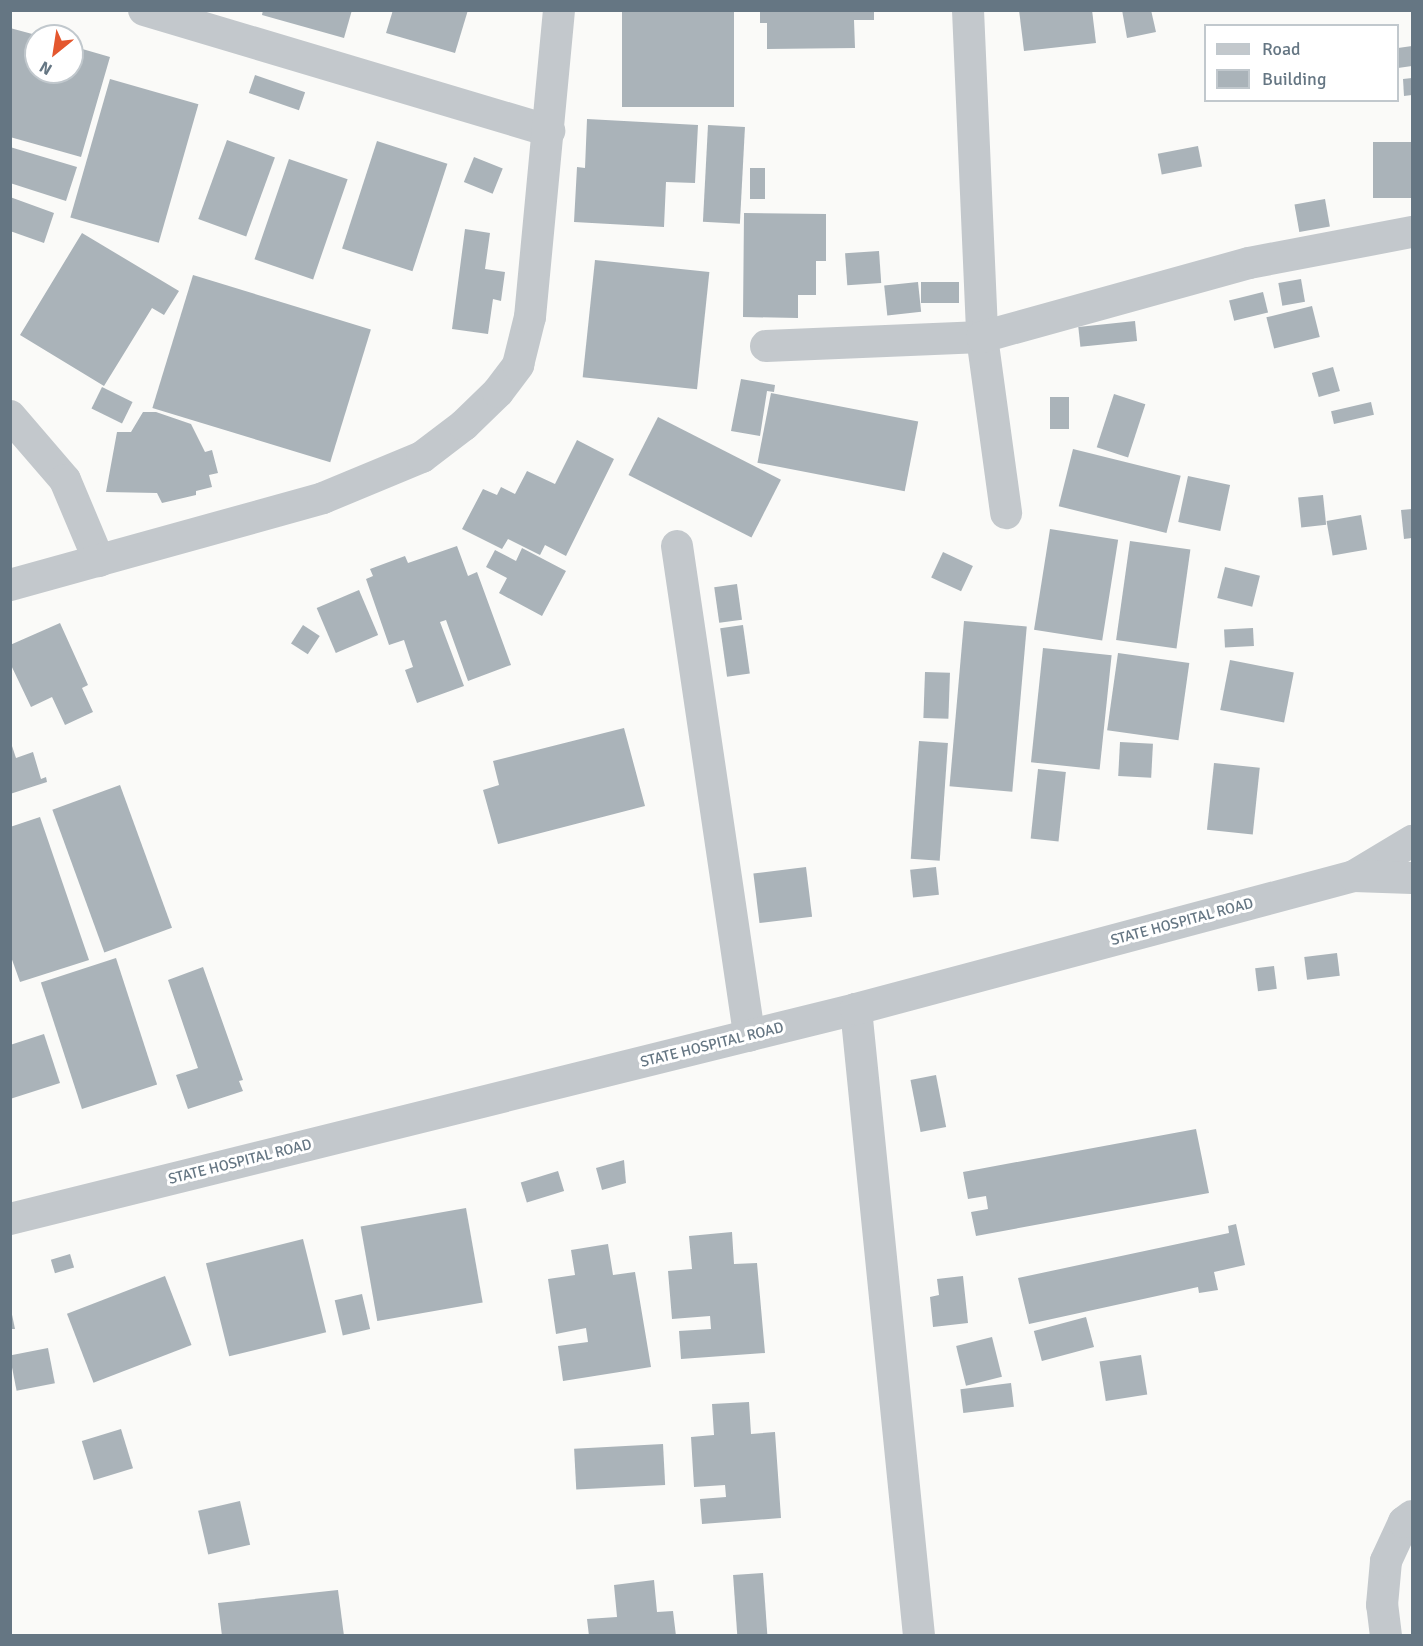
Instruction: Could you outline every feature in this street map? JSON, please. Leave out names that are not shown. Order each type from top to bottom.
[{"type":"street","points":[[144,10],[549,131]]},
{"type":"street","points":[[10,585],[323,498],[422,457],[464,425],[498,392],[518,365],[530,317],[559,10]]},
{"type":"street","points":[[968,10],[982,337],[1006,513]]},
{"type":"street","points":[[766,346],[982,337],[1249,263],[1413,232]]},
{"type":"street","points":[[10,416],[65,480],[99,561]]},
{"type":"street","points":[[677,546],[749,1036]]},
{"type":"street","points":[[1354,876],[1413,841]]},
{"type":"street","name":"STATE HOSPITAL ROAD","points":[[10,1219],[856,1009],[1354,876],[1413,878]]},
{"type":"street","points":[[856,1009],[919,1635]]},
{"type":"street","points":[[1386,1635],[1382,1605],[1386,1561],[1404,1522],[1413,1516]]},
{"type":"building","points":[[263,10],[352,10],[344,38],[262,15]]},
{"type":"building","points":[[393,10],[468,10],[455,53],[386,33]]},
{"type":"building","points":[[622,10],[734,10],[734,107],[622,107]]},
{"type":"building","points":[[760,10],[874,10],[874,20],[854,20],[855,48],[767,49],[767,23],[760,23]]},
{"type":"building","points":[[1019,10],[1092,10],[1096,43],[1024,51]]},
{"type":"building","points":[[1122,10],[1151,10],[1156,32],[1127,38]]},
{"type":"building","points":[[10,28],[24,32],[24,84],[84,84],[84,49],[110,57],[81,157],[10,137]]},
{"type":"building","points":[[1412,46],[1412,66],[1399,68],[1399,48]]},
{"type":"building","points":[[255,75],[305,92],[299,110],[249,93]]},
{"type":"building","points":[[1412,78],[1412,95],[1404,96],[1403,79]]},
{"type":"building","points":[[110,79],[198,104],[159,243],[70,217]]},
{"type":"building","points":[[587,119],[698,125],[695,183],[666,182],[664,227],[574,222],[577,167],[585,168]]},
{"type":"building","points":[[708,125],[745,127],[740,224],[703,222]]},
{"type":"building","points":[[227,140],[275,157],[246,236],[198,219]]},
{"type":"building","points":[[377,141],[447,164],[412,271],[342,248]]},
{"type":"building","points":[[1373,142],[1412,142],[1412,198],[1373,198]]},
{"type":"building","points":[[1198,146],[1202,167],[1162,174],[1158,154]]},
{"type":"building","points":[[10,147],[77,167],[66,201],[10,183]]},
{"type":"building","points":[[474,157],[503,169],[493,194],[464,182]]},
{"type":"building","points":[[289,159],[348,179],[313,279],[254,259]]},
{"type":"building","points":[[750,168],[765,168],[765,199],[750,199]]},
{"type":"building","points":[[10,197],[54,213],[44,243],[10,231]]},
{"type":"building","points":[[1325,199],[1330,227],[1299,232],[1294,204]]},
{"type":"building","points":[[744,213],[826,214],[826,261],[816,261],[816,295],[798,295],[798,318],[743,317]]},
{"type":"building","points":[[465,229],[490,233],[485,269],[505,272],[501,301],[493,299],[488,334],[452,329]]},
{"type":"building","points":[[82,233],[179,291],[164,315],[152,308],[104,386],[20,335]]},
{"type":"building","points":[[879,251],[881,283],[847,285],[845,253]]},
{"type":"building","points":[[595,260],[709,272],[697,389],[583,377]]},
{"type":"building","points":[[193,275],[371,329],[330,462],[152,408]]},
{"type":"building","points":[[1301,279],[1305,302],[1282,306],[1278,283]]},
{"type":"building","points":[[918,282],[921,312],[887,315],[884,286]]},
{"type":"building","points":[[921,282],[959,282],[959,303],[921,303]]},
{"type":"building","points":[[1263,292],[1268,312],[1234,321],[1229,300]]},
{"type":"building","points":[[1312,306],[1320,337],[1274,348],[1266,317]]},
{"type":"building","points":[[1135,321],[1137,341],[1080,347],[1078,327]]},
{"type":"building","points":[[1333,367],[1340,391],[1319,397],[1312,373]]},
{"type":"building","points":[[741,379],[775,385],[774,392],[767,391],[760,436],[731,431]]},
{"type":"building","points":[[102,387],[133,402],[122,423],[91,409]]},
{"type":"building","points":[[771,393],[918,422],[905,491],[757,463]]},
{"type":"building","points":[[1114,394],[1145,404],[1128,457],[1097,447]]},
{"type":"building","points":[[1050,397],[1069,397],[1069,429],[1050,429]]},
{"type":"building","points":[[1371,402],[1374,415],[1334,424],[1331,411]]},
{"type":"building","points":[[143,412],[156,412],[191,424],[205,452],[212,450],[218,473],[209,475],[212,487],[196,491],[196,495],[162,503],[157,493],[106,492],[117,432],[131,432]]},
{"type":"building","points":[[658,417],[781,480],[751,538],[628,475]]},
{"type":"building","points":[[577,440],[614,459],[566,556],[545,545],[540,555],[508,539],[502,549],[462,529],[483,489],[497,495],[501,487],[515,494],[527,471],[555,484]]},
{"type":"building","points":[[1073,449],[1181,476],[1166,533],[1059,506]]},
{"type":"building","points":[[1188,476],[1230,485],[1220,531],[1178,522]]},
{"type":"building","points":[[1323,495],[1326,525],[1301,527],[1298,498]]},
{"type":"building","points":[[1412,509],[1412,538],[1404,539],[1401,510]]},
{"type":"building","points":[[1361,515],[1367,549],[1333,556],[1327,521]]},
{"type":"building","points":[[1050,529],[1118,540],[1102,641],[1034,630]]},
{"type":"building","points":[[1130,541],[1190,549],[1176,649],[1116,640]]},
{"type":"building","points":[[457,546],[468,576],[477,572],[511,665],[468,681],[446,620],[440,622],[464,686],[417,703],[405,670],[413,667],[404,640],[389,645],[366,579],[373,576],[370,569],[405,556],[408,563]]},
{"type":"building","points":[[522,548],[566,571],[542,616],[499,593],[507,578],[486,567],[495,550],[516,561]]},
{"type":"building","points":[[943,552],[973,566],[961,591],[931,577]]},
{"type":"building","points":[[1225,567],[1260,576],[1252,607],[1217,598]]},
{"type":"building","points":[[737,584],[742,620],[719,623],[714,587]]},
{"type":"building","points":[[359,590],[378,635],[336,653],[317,608]]},
{"type":"building","points":[[964,621],[1027,626],[1012,792],[950,786]]},
{"type":"building","points":[[60,623],[88,685],[82,688],[93,712],[65,725],[52,697],[31,707],[10,663],[10,645]]},
{"type":"building","points":[[303,625],[320,636],[308,654],[291,643]]},
{"type":"building","points":[[743,625],[750,674],[727,677],[720,628]]},
{"type":"building","points":[[1253,628],[1254,646],[1225,647],[1224,630]]},
{"type":"building","points":[[1043,648],[1112,655],[1100,770],[1031,762]]},
{"type":"building","points":[[1118,653],[1189,663],[1178,740],[1107,730]]},
{"type":"building","points":[[1230,660],[1294,672],[1284,722],[1220,710]]},
{"type":"building","points":[[925,672],[950,673],[948,719],[923,718]]},
{"type":"building","points":[[624,728],[645,806],[498,844],[483,790],[499,785],[493,761]]},
{"type":"building","points":[[919,741],[948,743],[940,861],[911,859]]},
{"type":"building","points":[[1120,742],[1153,744],[1151,778],[1118,776]]},
{"type":"building","points":[[11,743],[16,758],[33,752],[41,779],[46,777],[47,782],[10,794]]},
{"type":"building","points":[[1214,763],[1260,768],[1253,834],[1207,830]]},
{"type":"building","points":[[1038,769],[1066,772],[1059,842],[1031,839]]},
{"type":"building","points":[[120,785],[172,928],[104,952],[52,810]]},
{"type":"building","points":[[40,817],[89,960],[20,982],[10,954],[10,827]]},
{"type":"building","points":[[806,867],[812,917],[759,923],[753,873]]},
{"type":"building","points":[[936,867],[939,895],[913,898],[910,870]]},
{"type":"building","points":[[1337,953],[1340,976],[1307,980],[1304,957]]},
{"type":"building","points":[[116,958],[157,1084],[82,1109],[41,982]]},
{"type":"building","points":[[1274,966],[1277,989],[1258,991],[1255,968]]},
{"type":"building","points":[[203,967],[243,1080],[239,1081],[243,1091],[188,1109],[176,1075],[198,1068],[168,980]]},
{"type":"building","points":[[44,1034],[60,1083],[10,1099],[10,1045]]},
{"type":"building","points":[[936,1075],[946,1127],[921,1132],[910,1080]]},
{"type":"building","points":[[1196,1129],[1209,1193],[976,1236],[971,1212],[988,1209],[986,1196],[968,1199],[963,1172]]},
{"type":"building","points":[[624,1160],[626,1183],[602,1190],[596,1168]]},
{"type":"building","points":[[558,1171],[564,1191],[527,1202],[521,1182]]},
{"type":"building","points":[[466,1208],[483,1303],[377,1321],[361,1227]]},
{"type":"building","points":[[1236,1224],[1245,1265],[1214,1272],[1218,1290],[1199,1293],[1198,1287],[1029,1324],[1018,1278],[1229,1233],[1228,1226]]},
{"type":"building","points":[[732,1232],[734,1264],[757,1263],[765,1353],[681,1359],[679,1331],[711,1329],[710,1316],[672,1319],[668,1271],[692,1269],[689,1236]]},
{"type":"building","points":[[303,1239],[326,1332],[229,1356],[206,1263]]},
{"type":"building","points":[[608,1244],[613,1275],[635,1272],[651,1367],[563,1381],[558,1346],[588,1342],[586,1328],[556,1334],[548,1279],[575,1275],[571,1250]]},
{"type":"building","points":[[70,1254],[74,1267],[55,1273],[51,1260]]},
{"type":"building","points":[[165,1276],[192,1345],[93,1383],[67,1314]]},
{"type":"building","points":[[963,1276],[968,1323],[933,1327],[930,1297],[939,1295],[937,1279]]},
{"type":"building","points":[[362,1294],[370,1329],[343,1335],[335,1300]]},
{"type":"building","points":[[10,1305],[15,1329],[10,1329]]},
{"type":"building","points":[[1086,1317],[1094,1347],[1042,1361],[1034,1331]]},
{"type":"building","points":[[992,1337],[1002,1377],[966,1386],[956,1346]]},
{"type":"building","points":[[48,1348],[55,1383],[17,1391],[10,1355]]},
{"type":"building","points":[[1141,1355],[1147,1395],[1106,1401],[1100,1362]]},
{"type":"building","points":[[1011,1383],[1014,1407],[963,1413],[960,1389]]},
{"type":"building","points":[[749,1402],[751,1434],[775,1432],[781,1518],[702,1524],[700,1499],[726,1497],[725,1485],[694,1487],[691,1437],[714,1435],[712,1404]]},
{"type":"building","points":[[121,1429],[133,1468],[94,1480],[82,1441]]},
{"type":"building","points":[[663,1444],[665,1485],[576,1490],[574,1449]]},
{"type":"building","points":[[240,1501],[250,1545],[208,1555],[198,1511]]},
{"type":"building","points":[[763,1573],[767,1636],[737,1636],[733,1575]]},
{"type":"building","points":[[654,1580],[657,1612],[673,1611],[676,1636],[589,1636],[587,1619],[617,1617],[614,1585]]},
{"type":"building","points":[[338,1590],[344,1636],[222,1636],[218,1603]]}]
